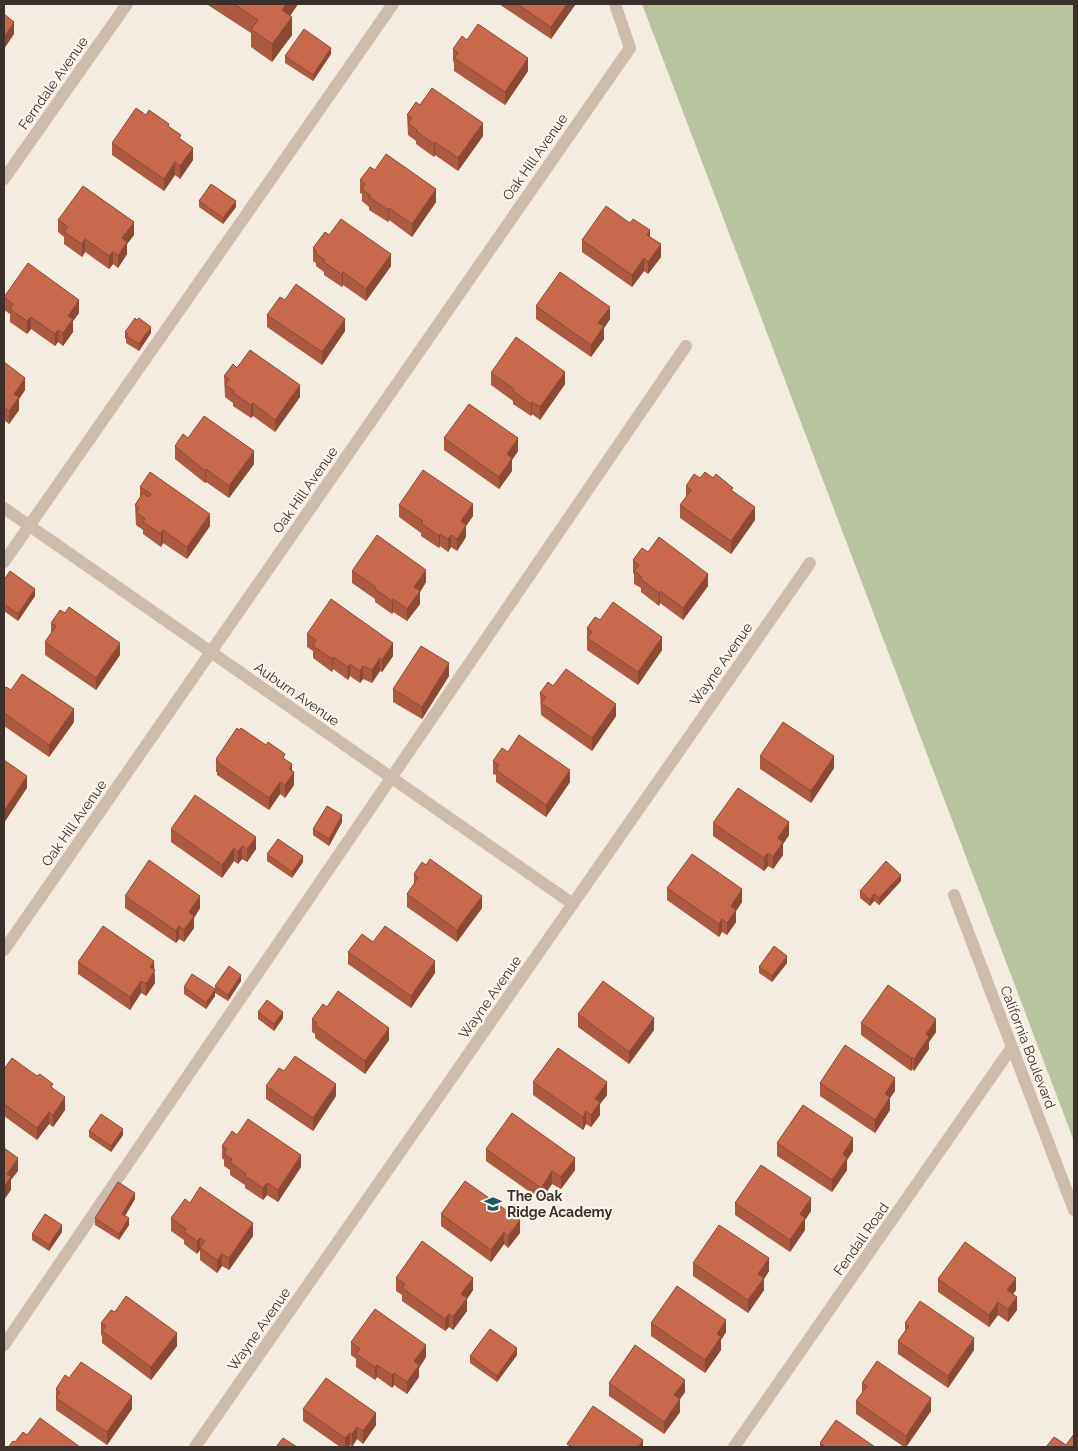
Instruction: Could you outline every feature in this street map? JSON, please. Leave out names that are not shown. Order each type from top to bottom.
[{"type":"street","name":"Ferndale Avenue","points":[[4,179],[127,4]]},
{"type":"street","points":[[4,562],[393,4]]},
{"type":"street","name":"Oak Hill Avenue","points":[[4,950],[630,48],[615,4]]},
{"type":"street","points":[[4,1345],[686,346]]},
{"type":"street","name":"Auburn Avenue","points":[[4,508],[573,904]]},
{"type":"street","name":"Wayne Avenue","points":[[195,1447],[810,564]]},
{"type":"street","name":"California Boulevard","points":[[954,895],[1074,1210]]},
{"type":"street","name":"Fendall Road","points":[[734,1447],[1012,1047]]},
{"type":"green space","points":[[642,4],[1074,4],[1074,1141]]},
{"type":"building","points":[[234,4],[286,4],[282,10],[292,17],[272,44],[251,29],[258,20]]},
{"type":"building","points":[[517,4],[567,4],[551,27]]},
{"type":"building","points":[[4,14],[14,22],[4,37]]},
{"type":"building","points":[[478,24],[528,58],[505,92],[454,58],[458,53],[453,49],[462,36],[467,40]]},
{"type":"building","points":[[304,29],[331,48],[313,75],[285,56]]},
{"type":"building","points":[[432,88],[483,123],[458,158],[435,142],[434,144],[408,123],[412,118],[407,115],[416,102],[420,105]]},
{"type":"building","points":[[136,108],[146,115],[149,110],[169,124],[168,126],[181,135],[179,138],[193,148],[180,166],[175,162],[164,179],[112,143]]},
{"type":"building","points":[[386,154],[436,189],[412,224],[369,197],[371,196],[362,189],[365,184],[360,180],[370,167],[375,170]]},
{"type":"building","points":[[211,184],[236,201],[223,218],[199,201]]},
{"type":"building","points":[[83,186],[134,222],[122,238],[127,242],[118,256],[113,252],[109,256],[85,239],[82,244],[64,232],[68,227],[58,220]]},
{"type":"building","points":[[606,206],[630,223],[633,219],[650,230],[647,235],[661,244],[648,262],[644,258],[632,275],[582,240]]},
{"type":"building","points":[[341,219],[391,254],[366,289],[343,272],[342,275],[324,262],[325,260],[316,254],[317,252],[313,248],[325,232],[329,235]]},
{"type":"building","points":[[28,263],[79,300],[68,316],[73,319],[63,333],[58,330],[55,334],[31,317],[27,321],[10,309],[13,304],[4,297]]},
{"type":"building","points":[[560,272],[610,307],[598,323],[604,326],[591,345],[536,306]]},
{"type":"building","points":[[296,284],[345,319],[322,352],[267,315],[280,297],[285,300]]},
{"type":"building","points":[[135,318],[137,320],[139,318],[151,327],[139,344],[126,336],[128,334],[125,332]]},
{"type":"building","points":[[516,337],[565,372],[540,407],[532,402],[531,404],[491,373]]},
{"type":"building","points":[[250,350],[300,385],[275,420],[253,403],[251,405],[233,393],[234,391],[225,385],[229,379],[224,376],[233,364],[237,368]]},
{"type":"building","points":[[4,362],[25,378],[14,394],[19,397],[9,411],[4,408]]},
{"type":"building","points":[[469,404],[518,438],[507,454],[512,458],[499,477],[444,438]]},
{"type":"building","points":[[204,416],[254,451],[229,486],[206,469],[205,471],[175,446],[183,434],[188,438]]},
{"type":"building","points":[[423,470],[473,504],[461,521],[466,525],[457,539],[451,535],[448,539],[440,534],[439,536],[421,523],[423,521],[399,505]]},
{"type":"building","points":[[150,472],[210,514],[187,547],[163,530],[161,534],[143,522],[145,519],[136,512],[139,508],[135,505],[143,493],[149,497],[151,494],[140,487]]},
{"type":"building","points":[[705,472],[713,478],[716,474],[733,488],[731,490],[755,507],[731,541],[680,505],[691,490],[686,486],[694,474],[700,478]]},
{"type":"building","points":[[377,535],[426,570],[414,587],[420,591],[407,609],[393,599],[392,601],[375,589],[376,587],[352,571]]},
{"type":"building","points":[[659,537],[708,574],[683,608],[660,591],[659,593],[634,571],[639,565],[633,560],[642,548],[648,552]]},
{"type":"building","points":[[10,571],[35,589],[18,614],[4,604],[4,580]]},
{"type":"building","points":[[331,599],[393,643],[382,660],[380,658],[372,670],[363,666],[360,671],[350,664],[348,667],[313,646],[316,640],[307,634]]},
{"type":"building","points":[[613,602],[662,637],[638,672],[587,638],[592,632],[587,628],[595,617],[600,620]]},
{"type":"building","points":[[69,607],[120,643],[96,678],[45,642],[56,626],[51,623],[60,610],[65,613]]},
{"type":"building","points":[[421,646],[449,663],[422,707],[393,689]]},
{"type":"building","points":[[566,669],[616,704],[592,738],[541,703],[546,697],[540,693],[548,682],[553,686]]},
{"type":"building","points":[[22,674],[74,709],[49,745],[4,713],[4,690],[6,687],[11,690]]},
{"type":"building","points":[[783,722],[834,756],[811,791],[760,756]]},
{"type":"building","points":[[237,728],[239,730],[241,728],[266,745],[268,742],[285,754],[283,758],[292,764],[289,769],[294,772],[285,785],[280,782],[269,798],[217,762],[216,759]]},
{"type":"building","points":[[519,735],[570,770],[546,805],[496,770],[499,765],[493,761],[502,748],[508,752]]},
{"type":"building","points":[[4,760],[27,776],[4,811]]},
{"type":"building","points":[[738,788],[789,822],[778,838],[783,842],[773,857],[768,853],[764,858],[713,823]]},
{"type":"building","points":[[195,795],[256,837],[247,849],[242,846],[238,852],[234,848],[222,865],[171,829]]},
{"type":"building","points":[[327,806],[342,815],[329,839],[313,829]]},
{"type":"building","points":[[278,839],[303,856],[292,872],[267,854]]},
{"type":"building","points":[[692,854],[742,889],[731,906],[736,910],[727,923],[722,919],[719,924],[667,888]]},
{"type":"building","points":[[430,859],[482,896],[457,930],[407,894],[418,878],[414,874],[422,862],[426,865]]},
{"type":"building","points":[[149,860],[200,896],[189,912],[194,916],[184,930],[179,926],[176,931],[125,896]]},
{"type":"building","points":[[886,861],[901,875],[879,898],[874,894],[870,900],[860,891]]},
{"type":"building","points":[[103,926],[154,961],[150,967],[155,970],[146,984],[141,981],[130,997],[78,962]]},
{"type":"building","points":[[385,926],[435,961],[411,996],[348,952],[362,934],[373,942]]},
{"type":"building","points":[[774,946],[787,956],[772,976],[759,967]]},
{"type":"building","points":[[229,966],[241,975],[228,995],[215,986]]},
{"type":"building","points":[[192,974],[215,989],[206,1003],[184,987]]},
{"type":"building","points":[[603,981],[654,1018],[629,1052],[578,1014]]},
{"type":"building","points":[[888,985],[936,1019],[926,1034],[929,1037],[914,1059],[861,1023]]},
{"type":"building","points":[[338,991],[389,1028],[365,1061],[315,1025],[317,1023],[312,1019],[323,1004],[327,1007]]},
{"type":"building","points":[[267,1000],[283,1012],[274,1024],[258,1012]]},
{"type":"building","points":[[845,1045],[895,1078],[885,1094],[890,1097],[875,1120],[820,1083]]},
{"type":"building","points":[[558,1048],[607,1082],[595,1099],[600,1102],[591,1115],[586,1111],[583,1117],[533,1082]]},
{"type":"building","points":[[295,1056],[336,1084],[313,1118],[266,1086],[279,1068],[284,1071]]},
{"type":"building","points":[[12,1058],[37,1076],[40,1074],[53,1084],[51,1087],[65,1097],[53,1115],[49,1112],[37,1128],[4,1104],[4,1069]]},
{"type":"building","points":[[803,1105],[853,1138],[843,1154],[847,1158],[832,1180],[777,1143]]},
{"type":"building","points":[[512,1113],[575,1158],[561,1177],[552,1171],[541,1188],[486,1149]]},
{"type":"building","points":[[101,1114],[123,1129],[111,1146],[89,1131]]},
{"type":"building","points":[[248,1119],[301,1155],[278,1190],[267,1183],[263,1188],[245,1176],[246,1174],[230,1162],[232,1159],[224,1154],[227,1149],[222,1146],[232,1131],[237,1135]]},
{"type":"building","points":[[4,1148],[18,1158],[7,1174],[11,1177],[4,1187]]},
{"type":"building","points":[[761,1165],[811,1198],[800,1214],[805,1218],[790,1240],[735,1203]]},
{"type":"building","points":[[465,1181],[520,1220],[508,1236],[504,1232],[491,1250],[441,1214]]},
{"type":"building","points":[[118,1182],[135,1193],[122,1214],[129,1218],[119,1234],[95,1218]]},
{"type":"building","points":[[200,1187],[253,1223],[229,1258],[222,1254],[217,1260],[200,1248],[205,1241],[200,1238],[197,1241],[184,1232],[186,1229],[171,1218],[185,1199],[190,1203]]},
{"type":"building","points":[[45,1214],[62,1225],[49,1245],[32,1234]]},
{"type":"building","points":[[719,1225],[769,1258],[758,1274],[764,1278],[748,1300],[693,1263]]},
{"type":"building","points":[[422,1241],[473,1278],[461,1294],[467,1298],[453,1317],[449,1314],[445,1319],[402,1288],[405,1284],[396,1278]]},
{"type":"building","points":[[965,1242],[1016,1278],[1007,1290],[1017,1297],[1008,1309],[998,1302],[989,1315],[938,1279]]},
{"type":"building","points":[[677,1286],[726,1320],[717,1334],[721,1337],[705,1360],[651,1323]]},
{"type":"building","points":[[126,1296],[177,1333],[151,1367],[102,1331],[106,1326],[101,1323],[111,1310],[115,1312]]},
{"type":"building","points":[[920,1301],[974,1338],[948,1376],[898,1341],[909,1326],[905,1323]]},
{"type":"building","points":[[375,1309],[426,1345],[414,1361],[419,1365],[407,1382],[377,1365],[375,1367],[356,1354],[360,1349],[351,1342]]},
{"type":"building","points":[[490,1329],[517,1348],[497,1376],[470,1356]]},
{"type":"building","points":[[635,1345],[685,1380],[674,1395],[680,1399],[664,1422],[609,1383]]},
{"type":"building","points":[[877,1361],[931,1398],[906,1436],[856,1401],[867,1386],[862,1383]]},
{"type":"building","points":[[81,1362],[132,1396],[107,1432],[56,1398],[60,1392],[56,1389],[65,1375],[69,1378]]},
{"type":"building","points":[[326,1378],[376,1413],[363,1431],[357,1427],[352,1434],[350,1433],[345,1438],[303,1409]]},
{"type":"building","points":[[593,1406],[643,1440],[638,1447],[572,1447],[567,1444]]},
{"type":"building","points":[[40,1418],[80,1447],[9,1446],[23,1432],[27,1435]]},
{"type":"building","points":[[836,1420],[875,1447],[825,1447],[820,1443]]},
{"type":"building","points":[[1074,1434],[1074,1447],[1046,1447],[1054,1437],[1066,1445]]},
{"type":"building","points":[[283,1438],[297,1447],[276,1447]]},
{"type":"place","name":"The Oak Ridge Academy","points":[[493,1204]]}]
